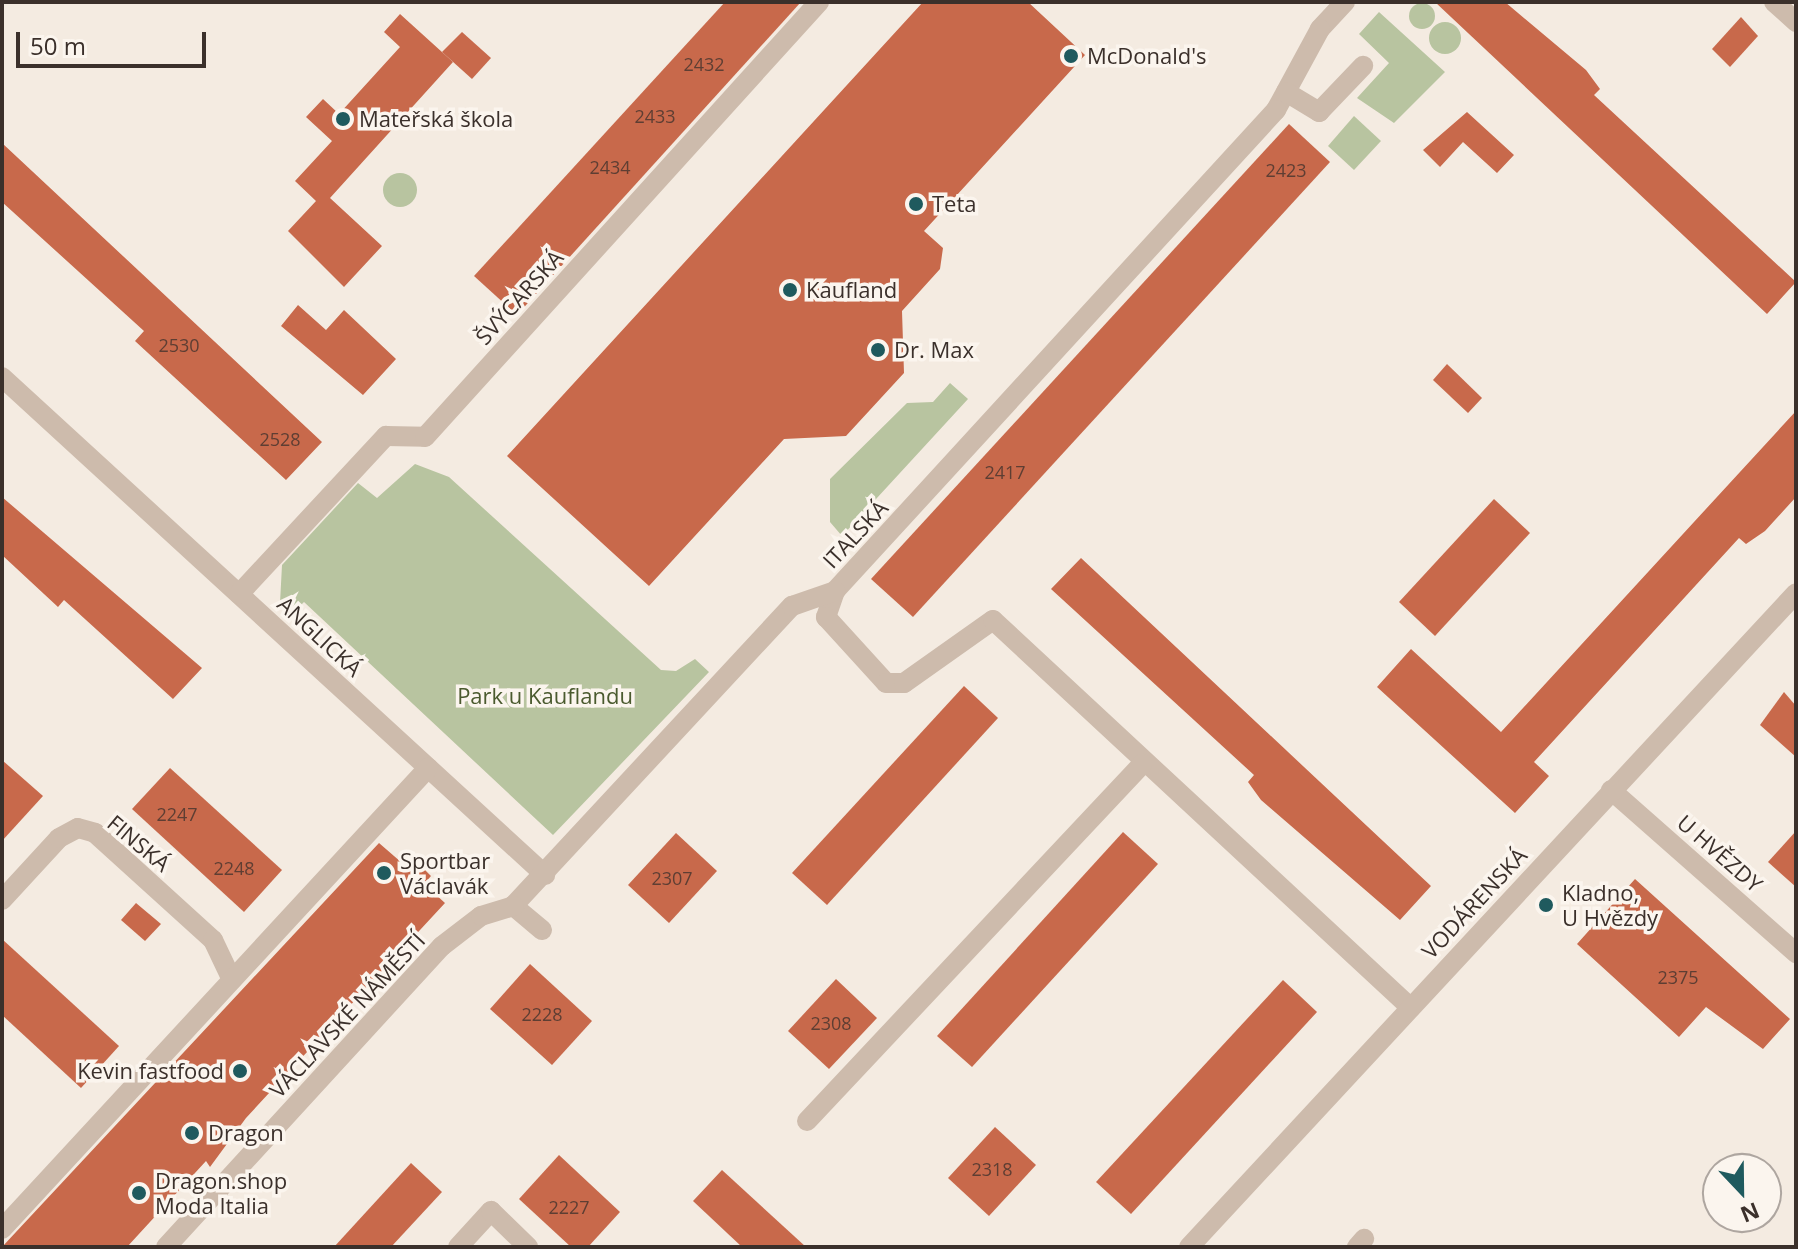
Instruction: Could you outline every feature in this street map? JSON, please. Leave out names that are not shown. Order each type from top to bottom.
[{"type":"street","name":"ŠVÝCARSKÁ","points":[[239,594],[386,436],[425,437],[819,2]]},
{"type":"street","name":"ITALSKÁ","points":[[1345,2],[1320,29],[1286,92],[835,591],[826,617],[886,683],[904,683],[993,620],[1142,764],[1411,1008]]},
{"type":"street","points":[[1774,2],[1796,22]]},
{"type":"street","points":[[1286,92],[1319,112],[1363,66]]},
{"type":"street","name":"ANGLICKÁ","points":[[2,377],[545,875]]},
{"type":"street","points":[[542,930],[513,906],[792,606],[835,591]]},
{"type":"street","name":"VODÁRENSKÁ","points":[[1189,1247],[1796,593]]},
{"type":"street","points":[[807,1121],[1142,764]]},
{"type":"street","points":[[2,1229],[428,768]]},
{"type":"street","name":"U HVĚZDY","points":[[1611,790],[1796,953]]},
{"type":"street","name":"FINSKÁ","points":[[2,900],[59,838],[78,828],[95,833],[213,940],[232,980]]},
{"type":"street","name":"VÁCLAVSKÉ NÁMĚSTÍ","points":[[166,1247],[442,946],[481,916],[513,906]]},
{"type":"street","points":[[458,1247],[491,1211],[528,1247]]},
{"type":"green space","points":[[1422,3],[1431,7],[1435,16],[1431,25],[1422,29],[1413,25],[1409,16],[1413,7]]},
{"type":"green space","points":[[1379,12],[1445,72],[1394,123],[1357,98],[1389,63],[1359,34]]},
{"type":"green space","points":[[1445,22],[1456,27],[1461,38],[1456,49],[1445,54],[1434,49],[1429,38],[1434,27]]},
{"type":"green space","points":[[1354,116],[1381,141],[1354,170],[1328,146]]},
{"type":"green space","points":[[400,173],[412,178],[417,190],[412,202],[400,207],[388,202],[383,190],[388,178]]},
{"type":"green space","points":[[950,383],[968,399],[842,536],[830,522],[830,479],[907,403],[933,402]]},
{"type":"green space","name":"Park u Kauflandu","points":[[415,464],[449,477],[661,670],[676,671],[695,659],[709,672],[553,835],[304,602],[288,618],[280,603],[282,565],[358,483],[377,498]]},
{"type":"building","points":[[725,2],[801,2],[517,315],[474,276]]},
{"type":"building","name":"Kaufland","points":[[923,2],[1028,2],[1085,55],[924,231],[943,248],[940,269],[902,311],[904,373],[846,436],[784,439],[649,586],[507,456]]},
{"type":"building","points":[[1435,2],[1505,2],[1586,70],[1600,89],[1594,95],[1796,282],[1767,314]]},
{"type":"building","points":[[400,14],[453,62],[330,198],[382,246],[344,287],[288,231],[316,201],[295,181],[332,141],[306,117],[323,99],[339,114],[400,47],[384,32]]},
{"type":"building","points":[[1741,17],[1758,36],[1730,67],[1712,49]]},
{"type":"building","points":[[462,32],[491,58],[472,79],[442,52]]},
{"type":"building","points":[[1467,112],[1514,155],[1497,173],[1463,142],[1440,167],[1423,150]]},
{"type":"building","points":[[1289,124],[1330,162],[913,617],[871,579]]},
{"type":"building","points":[[2,143],[322,442],[286,480],[135,341],[144,331],[2,202]]},
{"type":"building","points":[[298,305],[326,330],[344,310],[396,359],[363,395],[281,326]]},
{"type":"building","points":[[1447,364],[1482,398],[1468,413],[1433,380]]},
{"type":"building","points":[[1796,411],[1796,497],[1765,531],[1746,544],[1739,538],[1534,762],[1549,776],[1515,813],[1377,687],[1411,649],[1501,732]]},
{"type":"building","points":[[2,497],[202,668],[173,699],[64,600],[58,607],[2,555]]},
{"type":"building","points":[[1494,499],[1530,533],[1435,636],[1399,602]]},
{"type":"building","points":[[1081,558],[1431,886],[1400,920],[1261,800],[1248,782],[1254,775],[1051,589]]},
{"type":"building","points":[[964,686],[998,718],[827,905],[792,873]]},
{"type":"building","points":[[1784,692],[1796,706],[1796,757],[1760,725]]},
{"type":"building","points":[[2,760],[43,796],[2,841]]},
{"type":"building","points":[[170,768],[282,870],[244,912],[132,809]]},
{"type":"building","points":[[1796,831],[1796,887],[1768,862]]},
{"type":"building","points":[[1123,832],[1158,864],[972,1067],[937,1036]]},
{"type":"building","points":[[676,833],[717,871],[669,923],[628,885]]},
{"type":"building","points":[[379,843],[409,869],[416,861],[431,876],[424,884],[445,903],[246,1118],[210,1167],[206,1161],[127,1247],[2,1247]]},
{"type":"building","points":[[1635,879],[1790,1019],[1763,1049],[1706,1007],[1679,1037],[1577,944]]},
{"type":"building","points":[[136,903],[161,924],[145,941],[121,920]]},
{"type":"building","points":[[2,939],[119,1046],[81,1088],[2,1015]]},
{"type":"building","points":[[530,964],[592,1021],[552,1065],[490,1009]]},
{"type":"building","points":[[836,979],[877,1018],[829,1069],[788,1031]]},
{"type":"building","points":[[1283,980],[1317,1012],[1131,1214],[1096,1182]]},
{"type":"building","points":[[995,1127],[1036,1165],[989,1216],[948,1178]]},
{"type":"building","points":[[559,1155],[620,1212],[588,1247],[571,1247],[519,1199]]},
{"type":"building","points":[[411,1163],[442,1192],[391,1247],[334,1247]]},
{"type":"building","points":[[722,1170],[806,1247],[742,1247],[693,1201]]},
{"type":"place","name":"McDonald's","points":[[1071,56]]},
{"type":"place","name":"Mateřská škola","points":[[343,119]]},
{"type":"place","name":"Teta","points":[[916,204]]},
{"type":"place","name":"Kaufland","points":[[790,290]]},
{"type":"place","name":"Dr. Max","points":[[878,350]]},
{"type":"place","name":"Sportbar Václavák","points":[[384,873]]},
{"type":"place","name":"Kladno, U Hvězdy","points":[[1546,905]]},
{"type":"place","name":"Kevin fastfood","points":[[240,1071]]},
{"type":"place","name":"Dragon","points":[[192,1133]]},
{"type":"place","name":"Dragon.shop Moda Italia","points":[[139,1193]]}]
